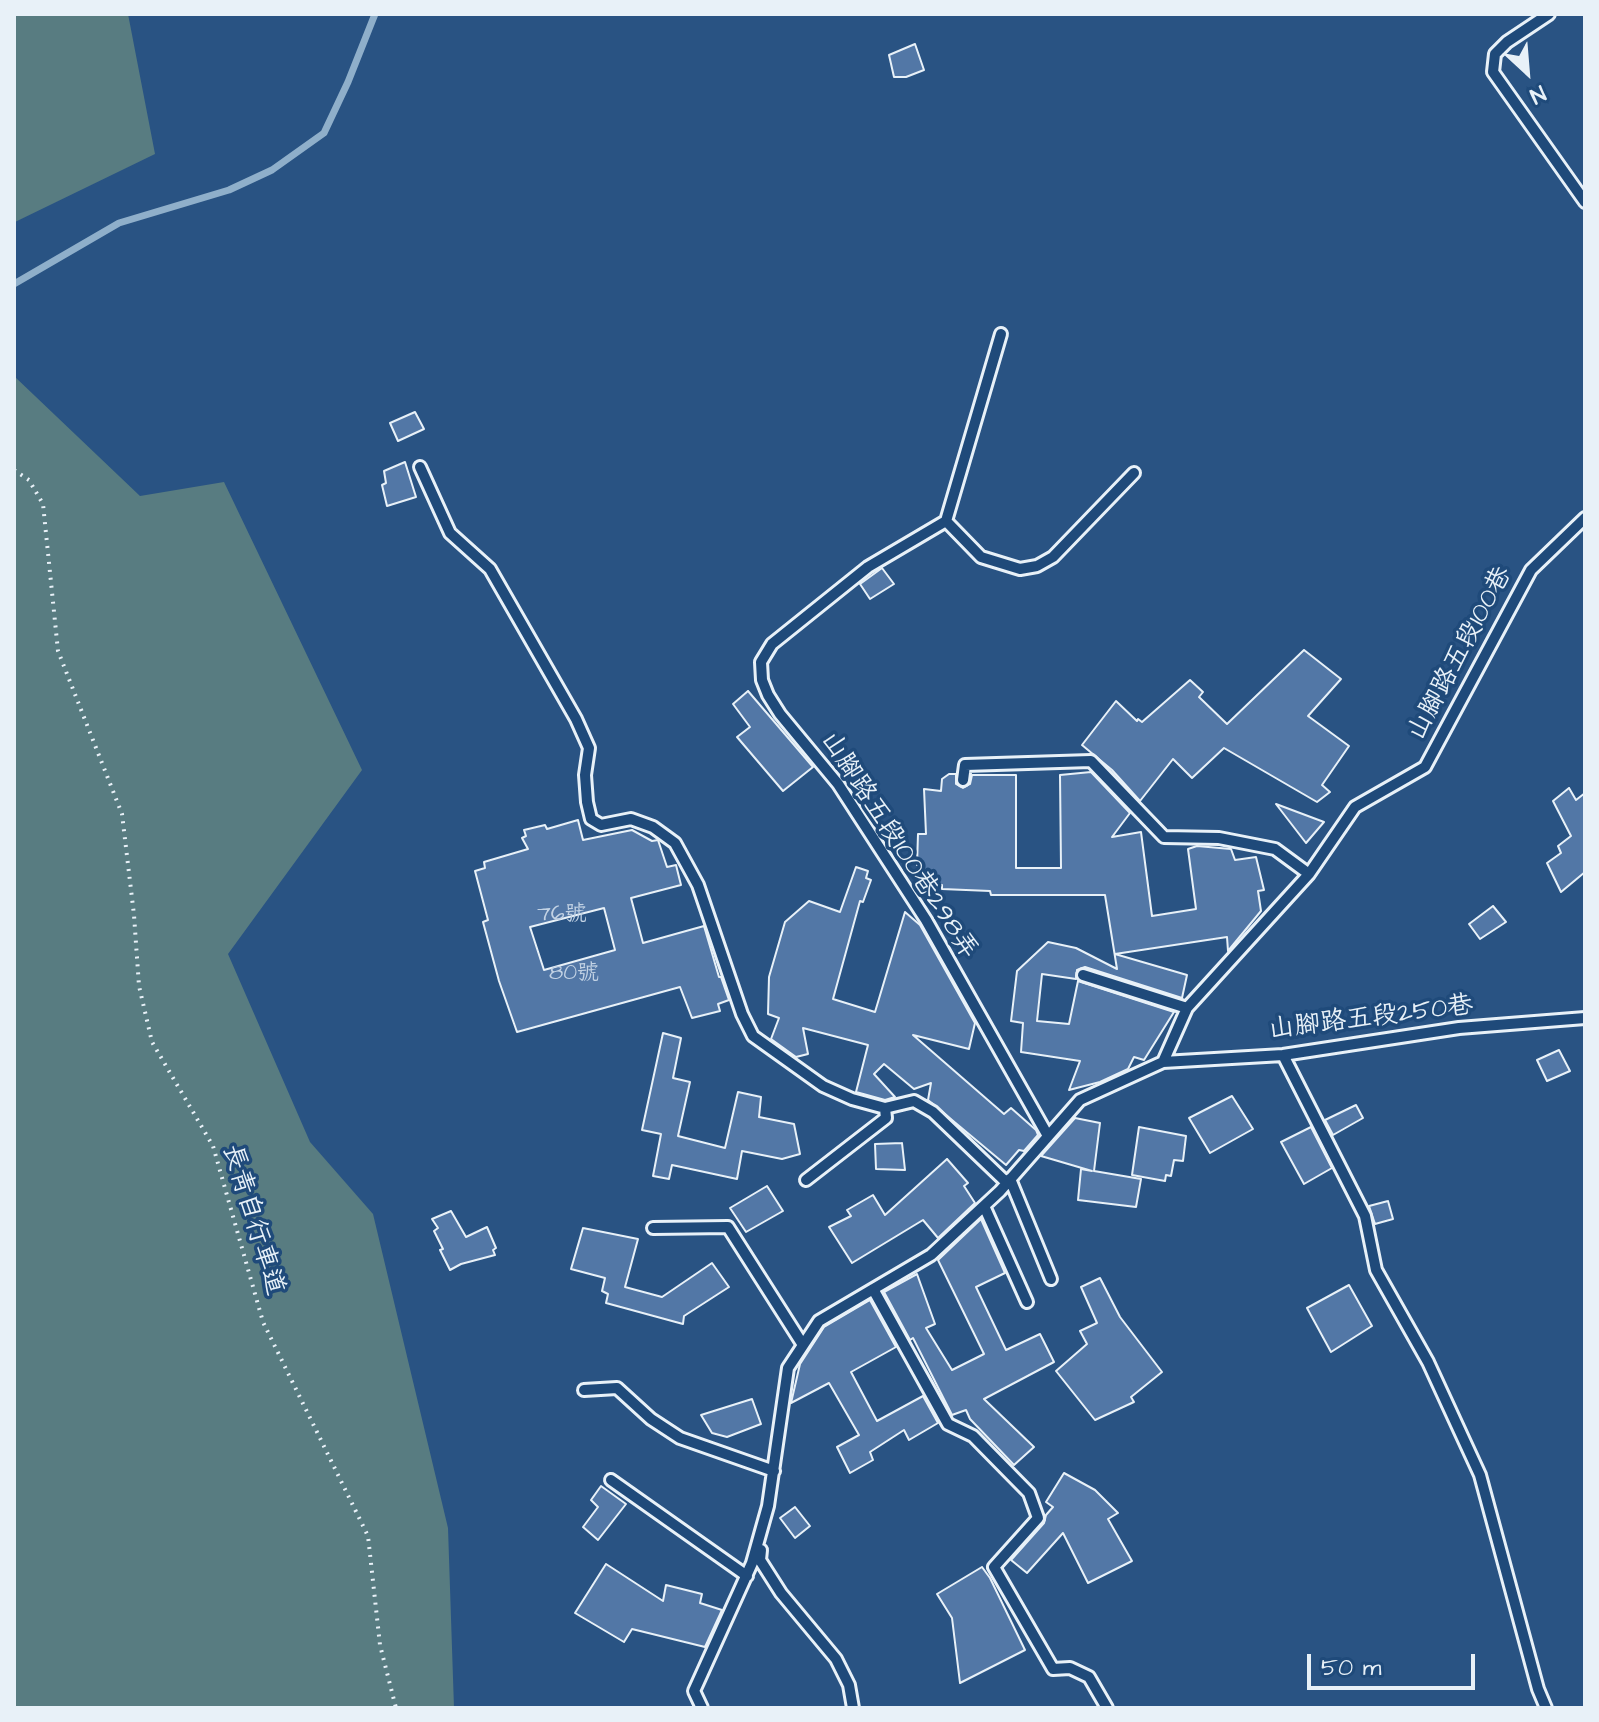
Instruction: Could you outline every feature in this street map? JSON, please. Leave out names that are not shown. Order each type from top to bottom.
[{"type":"lane","points":[[1549,14],[1507,42],[1495,54],[1493,72],[1585,202]]},
{"type":"lane","points":[[1001,334],[946,521],[981,557],[1020,569],[1037,566],[1053,557],[1134,473]]},
{"type":"lane","points":[[420,467],[450,533],[490,569],[576,719],[589,748],[585,775],[591,819],[601,825],[631,819],[653,827],[675,843],[698,885],[742,1014],[753,1036],[823,1086],[852,1099],[885,1108],[914,1101],[933,1112],[1008,1181],[1051,1279]]},
{"type":"lane","name":"山腳路五段100巷","points":[[1163,1062],[1187,1008],[1309,874],[1355,807],[1425,767],[1531,570],[1585,518]]},
{"type":"lane","name":"山腳路五段100巷298弄","points":[[946,521],[868,567],[772,644],[761,662],[762,680],[780,714],[838,784],[926,920],[1048,1136]]},
{"type":"lane","points":[[963,780],[965,765],[1091,761],[1164,837],[1219,838],[1275,849],[1309,874]]},
{"type":"lane","points":[[1083,975],[1187,1008]]},
{"type":"lane","name":"山腳路五段250巷","points":[[1163,1062],[1283,1055],[1459,1028],[1585,1018]]},
{"type":"lane","points":[[1283,1055],[1365,1216],[1376,1270],[1428,1362],[1480,1475],[1538,1689],[1546,1708]]},
{"type":"lane","points":[[702,1708],[694,1691],[747,1576],[761,1532],[774,1471],[788,1368],[819,1321],[931,1255],[984,1206],[1080,1100],[1163,1062]]},
{"type":"lane","points":[[806,1180],[886,1118],[885,1108]]},
{"type":"lane","points":[[984,1206],[1027,1302]]},
{"type":"lane","points":[[653,1228],[728,1227],[803,1345]]},
{"type":"lane","points":[[873,1289],[948,1424],[973,1436],[1029,1493],[1038,1518],[994,1567],[1053,1669],[1070,1668],[1089,1677],[1107,1708]]},
{"type":"lane","points":[[584,1390],[617,1388],[651,1419],[680,1438],[774,1471]]},
{"type":"lane","points":[[611,1480],[747,1576]]},
{"type":"lane","points":[[761,1532],[760,1560],[781,1593],[836,1659],[849,1685],[853,1708]]},
{"type":"path","name":"長青自行車道","points":[[14,470],[29,480],[43,504],[58,651],[122,814],[139,986],[152,1042],[213,1146],[263,1322],[368,1536],[380,1645],[396,1708]]},
{"type":"green space","points":[[14,14],[128,14],[155,154],[15,222],[14,322]]},
{"type":"green space","points":[[14,376],[140,496],[224,482],[362,770],[228,954],[310,1142],[373,1214],[448,1528],[454,1708],[14,1708]]},
{"type":"building","points":[[915,44],[924,70],[906,77],[894,77],[889,55]]},
{"type":"building","points":[[415,412],[424,429],[398,441],[390,423]]},
{"type":"building","points":[[405,462],[416,497],[387,506],[382,485],[386,483],[384,471]]},
{"type":"building","points":[[882,568],[894,584],[870,599],[860,584]]},
{"type":"building","points":[[1304,650],[1341,679],[1308,716],[1349,746],[1322,785],[1330,792],[1317,802],[1224,748],[1192,778],[1173,759],[1140,801],[1112,770],[1082,745],[1116,701],[1142,722],[1190,680],[1203,692],[1199,697],[1227,724]]},
{"type":"building","points":[[748,691],[813,767],[783,791],[737,737],[750,727],[733,704]]},
{"type":"building","points":[[1091,772],[1130,813],[1112,837],[1141,832],[1152,916],[1196,909],[1188,849],[1197,846],[1231,849],[1235,860],[1256,857],[1264,890],[1258,891],[1261,911],[1228,951],[1227,937],[1115,954],[1187,975],[1182,998],[1085,967],[1077,970],[1076,979],[1042,974],[1037,1021],[1069,1024],[1078,981],[1174,1012],[1144,1060],[1134,1057],[1128,1069],[1100,1082],[1069,1090],[1080,1061],[1021,1052],[1023,1023],[1011,1021],[1017,971],[1048,942],[1076,948],[1117,969],[1105,895],[991,895],[990,891],[942,889],[942,885],[922,882],[921,865],[917,865],[918,834],[926,834],[924,789],[941,791],[942,779],[949,774],[956,774],[956,784],[963,788],[970,784],[972,775],[1016,775],[1016,868],[1061,868],[1060,775]]},
{"type":"building","points":[[1569,788],[1576,800],[1585,793],[1585,872],[1561,892],[1547,863],[1561,853],[1558,846],[1571,836],[1553,801]]},
{"type":"building","points":[[1276,804],[1324,822],[1306,843]]},
{"type":"building","points":[[578,820],[583,840],[632,830],[652,841],[658,840],[667,867],[676,865],[681,885],[631,898],[643,943],[704,926],[729,1000],[718,1004],[720,1011],[692,1018],[680,987],[517,1032],[483,922],[488,920],[475,871],[485,868],[484,862],[528,849],[522,838],[526,836],[524,830],[545,825],[547,829]],"holes":[[[604,908],[615,950],[544,970],[530,927]]]},
{"type":"building","points":[[856,867],[868,871],[866,878],[871,880],[863,902],[860,901],[833,999],[875,1012],[905,912],[920,925],[975,1023],[969,1049],[913,1035],[1004,1114],[1011,1108],[1036,1130],[1038,1135],[1006,1165],[928,1100],[931,1083],[914,1089],[884,1064],[874,1074],[895,1097],[885,1100],[856,1092],[868,1045],[803,1028],[808,1054],[796,1057],[771,1039],[779,1018],[768,1014],[769,977],[785,922],[809,901],[840,912]]},
{"type":"building","points":[[1493,906],[1506,922],[1480,939],[1469,924]]},
{"type":"building","points":[[663,1033],[681,1038],[673,1078],[690,1082],[678,1136],[725,1148],[738,1092],[761,1097],[759,1117],[794,1124],[800,1154],[782,1159],[742,1151],[737,1179],[672,1165],[669,1179],[653,1176],[661,1134],[642,1130]]},
{"type":"building","points":[[1559,1050],[1570,1071],[1547,1081],[1537,1060]]},
{"type":"building","points":[[1232,1096],[1253,1129],[1210,1153],[1189,1118]]},
{"type":"building","points":[[1356,1105],[1363,1118],[1333,1135],[1325,1120]]},
{"type":"building","points":[[1075,1118],[1100,1123],[1094,1171],[1141,1179],[1136,1207],[1078,1200],[1081,1169],[1092,1171],[1041,1156]]},
{"type":"building","points":[[1139,1127],[1186,1136],[1183,1161],[1174,1160],[1171,1176],[1166,1175],[1165,1181],[1132,1175]]},
{"type":"building","points":[[1311,1127],[1332,1168],[1304,1184],[1281,1142]]},
{"type":"building","points":[[902,1143],[905,1170],[876,1169],[875,1144]]},
{"type":"building","points":[[947,1159],[968,1183],[964,1186],[975,1203],[938,1238],[923,1220],[852,1263],[829,1227],[851,1216],[847,1210],[873,1195],[885,1215]]},
{"type":"building","points":[[767,1186],[783,1211],[746,1232],[730,1208]]},
{"type":"building","points":[[1388,1201],[1393,1219],[1375,1224],[1369,1206]]},
{"type":"building","points":[[451,1211],[466,1237],[487,1227],[496,1248],[493,1250],[495,1255],[450,1270],[440,1250],[443,1249],[434,1231],[438,1228],[432,1219]]},
{"type":"building","points":[[981,1219],[1005,1273],[976,1287],[1006,1350],[1040,1334],[1054,1362],[984,1399],[1034,1447],[1014,1465],[970,1419],[966,1410],[952,1415],[913,1338],[910,1340],[884,1292],[917,1274],[935,1324],[926,1328],[952,1370],[984,1354],[938,1260]]},
{"type":"building","points":[[583,1228],[638,1239],[625,1287],[662,1297],[712,1263],[729,1287],[684,1316],[683,1324],[606,1303],[608,1294],[602,1291],[605,1278],[571,1269]]},
{"type":"building","points":[[1100,1278],[1120,1317],[1162,1372],[1131,1397],[1134,1402],[1095,1420],[1056,1371],[1087,1344],[1080,1331],[1097,1323],[1081,1287]]},
{"type":"building","points":[[1349,1285],[1372,1326],[1331,1352],[1307,1308]]},
{"type":"building","points":[[870,1300],[896,1347],[851,1372],[877,1421],[923,1396],[938,1423],[909,1440],[904,1430],[870,1452],[873,1460],[850,1473],[837,1447],[859,1435],[829,1383],[791,1403],[800,1364],[824,1327]]},
{"type":"building","points":[[752,1399],[761,1424],[727,1437],[712,1433],[701,1415]]},
{"type":"building","points":[[1064,1473],[1095,1490],[1118,1513],[1108,1519],[1132,1561],[1088,1583],[1063,1533],[1027,1573],[1011,1560],[1044,1523],[1053,1507],[1046,1502]]},
{"type":"building","points":[[601,1486],[626,1504],[598,1540],[583,1527],[598,1507],[591,1500]]},
{"type":"building","points":[[795,1507],[810,1526],[795,1538],[780,1518]]},
{"type":"building","points":[[606,1564],[663,1601],[666,1585],[702,1594],[700,1603],[722,1610],[705,1647],[632,1629],[624,1642],[575,1613]]},
{"type":"building","points":[[982,1567],[1025,1650],[960,1683],[952,1618],[937,1594]]},
{"type":"waterway","points":[[14,284],[119,223],[229,190],[272,170],[324,133],[375,14]]}]
